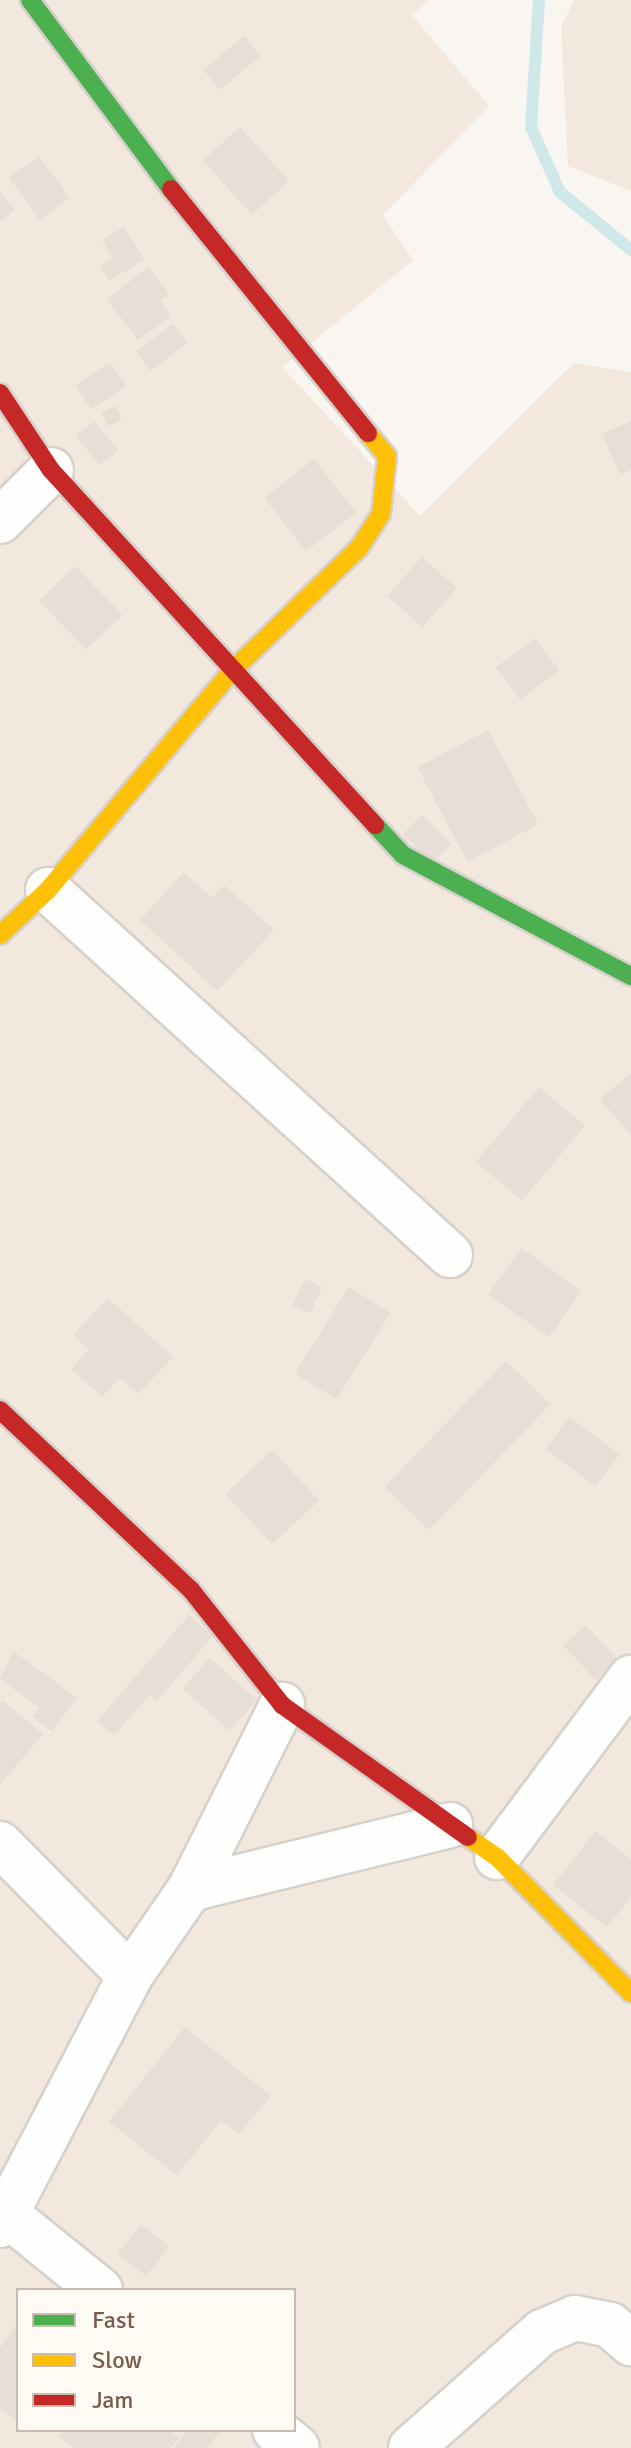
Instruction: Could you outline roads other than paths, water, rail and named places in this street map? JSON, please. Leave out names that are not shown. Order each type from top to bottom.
[{"type":"street","points":[[0,935],[48,890],[232,671],[359,548],[381,514],[387,456],[223,258],[30,0]]},
{"type":"street","points":[[0,393],[51,470],[403,855],[631,976]]},
{"type":"street","points":[[0,521],[51,470]]},
{"type":"street","points":[[48,890],[450,1255]]},
{"type":"street","points":[[0,1410],[191,1590],[282,1705],[497,1857],[631,1993]]},
{"type":"street","points":[[497,1857],[631,1678]]},
{"type":"street","points":[[97,2288],[3,2217],[130,1976],[190,1889],[282,1705]]},
{"type":"street","points":[[190,1889],[450,1825]]},
{"type":"street","points":[[0,1844],[130,1976]]},
{"type":"street","points":[[411,2448],[542,2332],[575,2318],[610,2325],[631,2343]]},
{"type":"street","points":[[277,2432],[297,2448]]},
{"type":"waterway","points":[[539,0],[531,127],[560,192],[631,250]]}]
